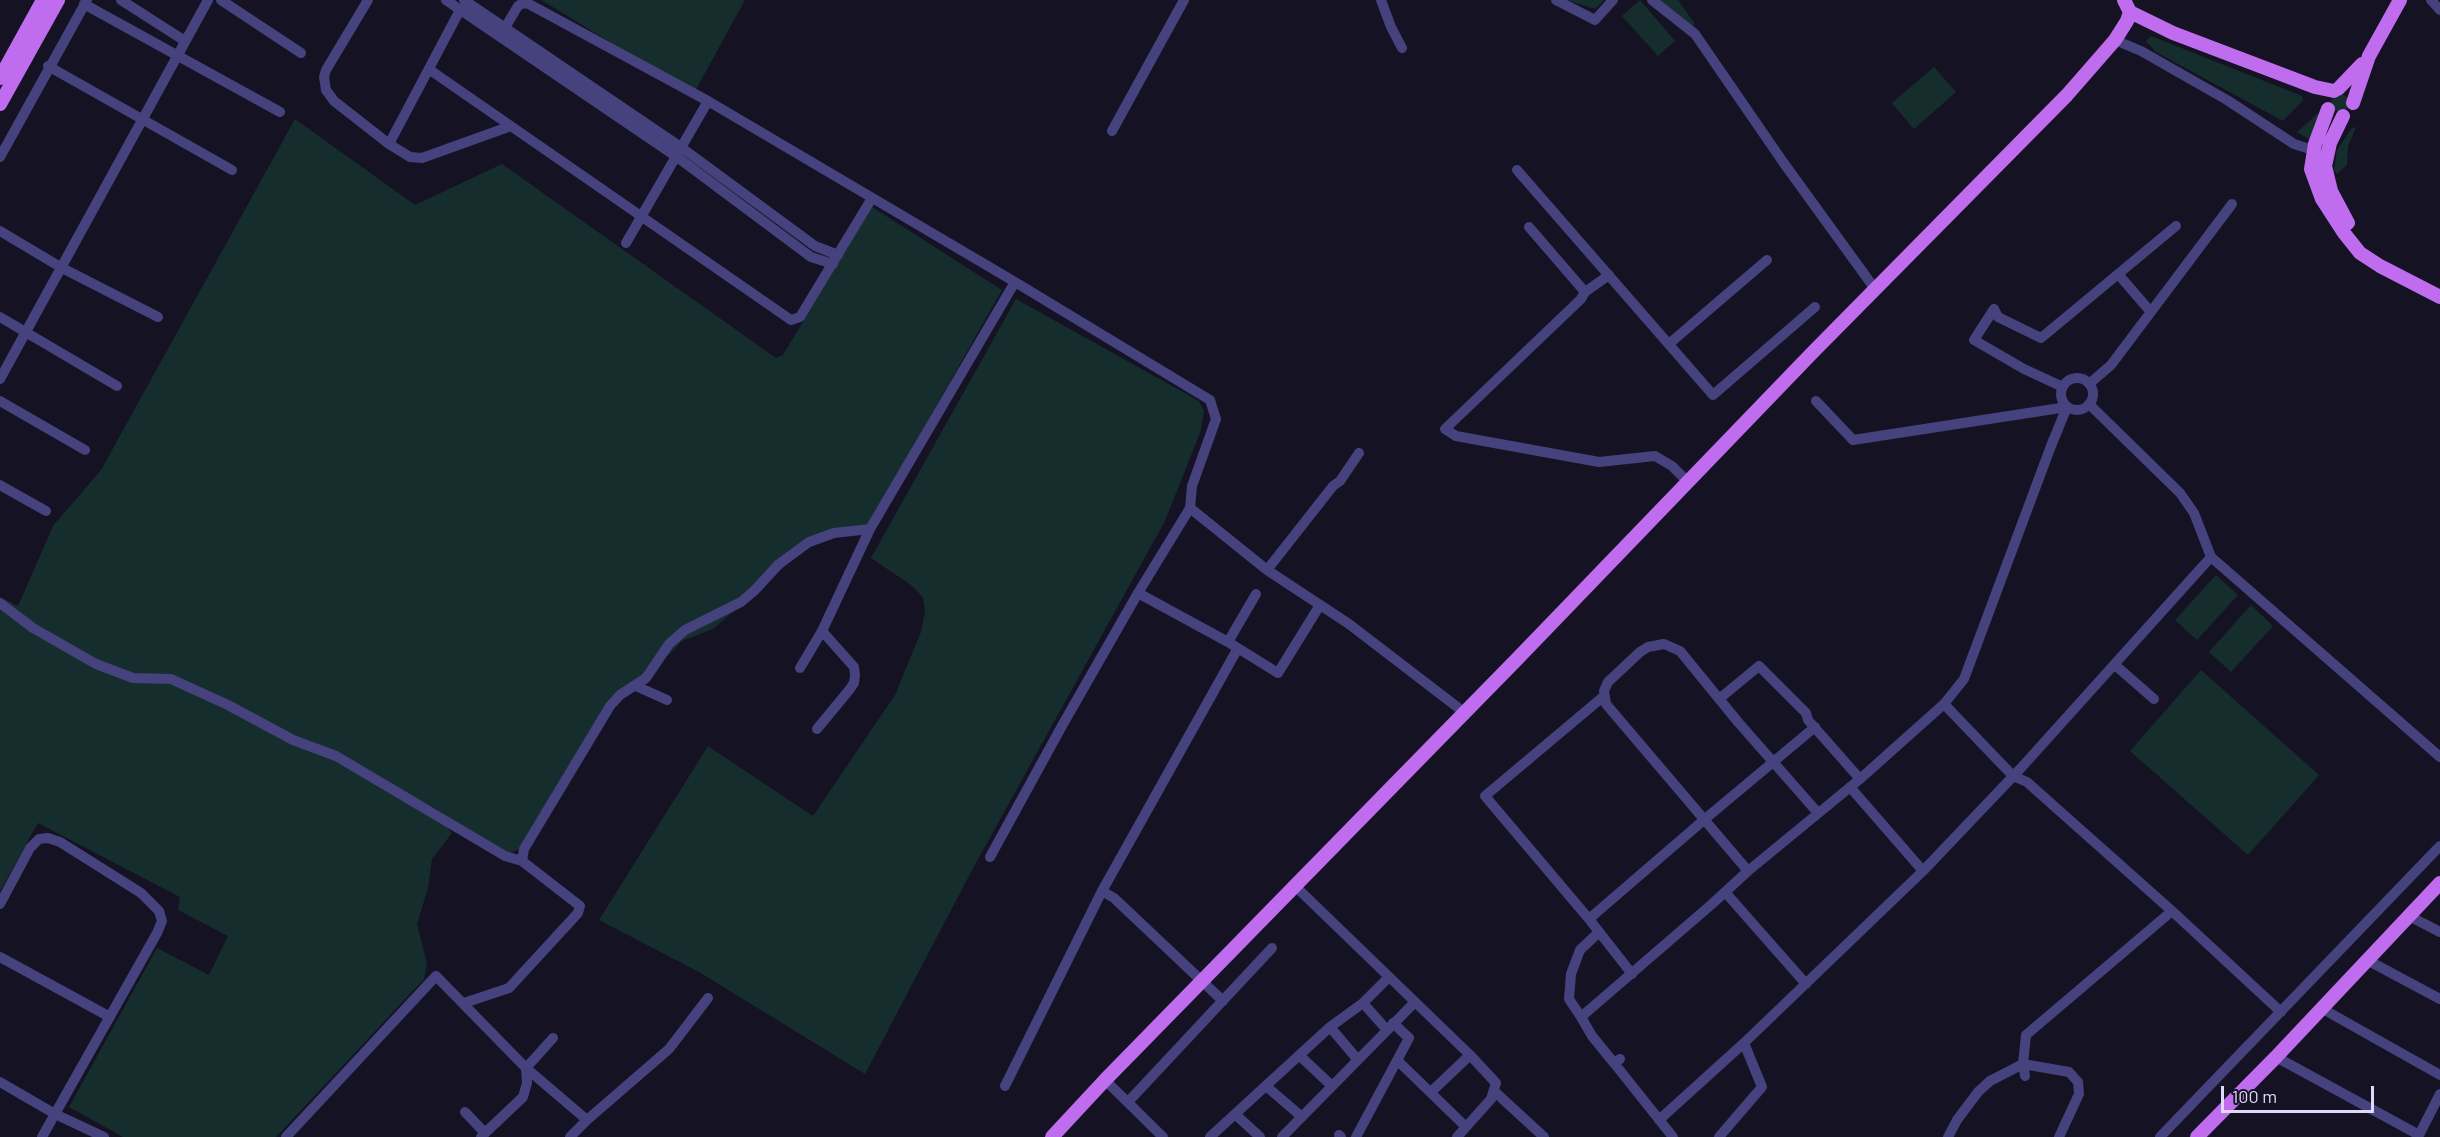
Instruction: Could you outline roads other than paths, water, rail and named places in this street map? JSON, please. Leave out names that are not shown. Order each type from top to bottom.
[{"type":"main road","points":[[0,78],[43,0]]},
{"type":"main road","points":[[0,104],[58,0]]},
{"type":"main road","points":[[2397,273],[2356,237],[2331,191],[2325,166],[2327,154],[2343,116],[2350,111],[2353,104],[2369,56],[2400,0]]},
{"type":"main road","points":[[1052,1137],[1875,289],[2067,95],[2115,40],[2127,6],[2173,33],[2315,87],[2331,97],[2334,115],[2343,116]]},
{"type":"main road","points":[[2369,56],[2331,97],[2313,150],[2311,169],[2318,191],[2344,233],[2360,253],[2440,297]]},
{"type":"main road","points":[[2331,97],[2347,91],[2353,104]]},
{"type":"main road","points":[[2197,1137],[2440,883]]},
{"type":"street","points":[[121,0],[185,42]]},
{"type":"street","points":[[0,379],[208,0]]},
{"type":"street","points":[[220,0],[301,53]]},
{"type":"street","points":[[368,0],[326,70],[324,84],[334,101],[389,144],[410,157],[422,158],[510,126]]},
{"type":"street","points":[[446,0],[462,5],[503,32],[836,259]]},
{"type":"street","points":[[1112,131],[1184,0]]},
{"type":"street","points":[[1381,0],[1402,48]]},
{"type":"street","points":[[1556,0],[1595,20],[1613,0]]},
{"type":"street","points":[[1652,0],[1695,34],[1783,162],[1875,289]]},
{"type":"street","points":[[2431,0],[2440,10]]},
{"type":"street","points":[[0,157],[85,2],[177,56],[280,112]]},
{"type":"street","points":[[503,32],[518,6],[526,3],[708,101],[1210,400],[1216,419],[1192,486],[1190,508],[1138,593],[990,857]]},
{"type":"street","points":[[389,144],[430,70],[462,5]]},
{"type":"street","points":[[2115,40],[2141,51],[2227,100],[2294,144],[2313,150]]},
{"type":"street","points":[[48,66],[232,170]]},
{"type":"street","points":[[430,70],[791,320],[800,317],[872,198]]},
{"type":"street","points":[[626,243],[708,101]]},
{"type":"street","points":[[1517,170],[1713,395],[1815,307]]},
{"type":"street","points":[[2089,384],[2111,365],[2232,204]]},
{"type":"street","points":[[2063,387],[2024,369],[1974,340],[1994,309],[1998,318],[2041,338],[2176,226]]},
{"type":"street","points":[[1529,227],[1585,292]]},
{"type":"street","points":[[0,231],[62,268],[158,317]]},
{"type":"street","points":[[1670,343],[1767,260]]},
{"type":"street","points":[[2118,274],[2150,311]]},
{"type":"street","points":[[1609,275],[1585,292],[1581,299],[1445,429],[1456,436],[1599,462],[1654,456],[1666,462],[1688,482]]},
{"type":"street","points":[[800,668],[822,632],[870,529],[1015,282]]},
{"type":"street","points":[[0,317],[117,386]]},
{"type":"street","points":[[2067,407],[2061,396],[2066,383],[2075,379],[2089,384]]},
{"type":"street","points":[[1816,401],[1853,440],[2067,407],[2079,410],[2089,404],[2092,394],[2089,384]]},
{"type":"street","points":[[0,401],[85,450]]},
{"type":"street","points":[[2089,404],[2180,493],[2194,513],[2211,557],[2440,757]]},
{"type":"street","points":[[1581,1017],[1748,871],[1850,787],[1944,704],[1964,679],[2050,446],[2067,407]]},
{"type":"street","points":[[1267,570],[1340,481],[1359,453]]},
{"type":"street","points":[[0,485],[46,511]]},
{"type":"street","points":[[1190,508],[1267,570],[1349,624],[1465,713]]},
{"type":"street","points":[[522,861],[524,849],[610,706],[620,695],[646,678],[669,644],[685,630],[741,602],[779,564],[809,542],[834,533],[870,529]]},
{"type":"street","points":[[1659,1120],[1744,1043],[1923,871],[2115,665],[2211,557]]},
{"type":"street","points":[[1138,593],[1228,642],[1278,673],[1320,606]]},
{"type":"street","points":[[1228,642],[1256,594]]},
{"type":"street","points":[[0,603],[33,628],[96,664],[133,678],[171,679],[228,705],[293,740],[336,756],[505,856],[522,861],[580,906],[578,913],[509,988],[464,1003]]},
{"type":"street","points":[[817,729],[850,689],[855,675],[854,667],[822,632]]},
{"type":"street","points":[[1748,871],[1611,711],[1604,696],[1610,678],[1641,652],[1648,647],[1664,644],[1680,651],[1818,813]]},
{"type":"street","points":[[1005,1086],[1102,891],[1238,648]]},
{"type":"street","points":[[1719,699],[1761,665],[1806,713],[1808,720],[1860,778]]},
{"type":"street","points":[[2115,665],[2154,699]]},
{"type":"street","points":[[636,686],[667,700]]},
{"type":"street","points":[[1604,696],[1485,796],[1589,919],[1632,974]]},
{"type":"street","points":[[1944,704],[2013,776],[2026,782],[2172,911],[2280,1012]]},
{"type":"street","points":[[1589,919],[1815,727]]},
{"type":"street","points":[[1850,787],[1923,871]]},
{"type":"street","points":[[0,904],[30,848],[39,839],[48,838],[60,842],[152,901],[162,921],[158,933],[42,1137]]},
{"type":"street","points":[[2160,1137],[2440,846]]},
{"type":"street","points":[[1295,886],[1496,1083],[1491,1099],[1457,1137]]},
{"type":"street","points":[[1102,891],[1114,898],[1223,1000]]},
{"type":"street","points":[[1725,892],[1806,984]]},
{"type":"street","points":[[2025,1076],[2023,1064],[2026,1035],[2172,911]]},
{"type":"street","points":[[2409,916],[2440,932]]},
{"type":"street","points":[[1599,932],[1580,950],[1571,974],[1569,999],[1592,1036],[1617,1061],[1673,1137]]},
{"type":"street","points":[[1128,1102],[1272,948]]},
{"type":"street","points":[[0,957],[110,1017]]},
{"type":"street","points":[[2367,960],[2440,999]]},
{"type":"street","points":[[286,1137],[436,976],[526,1068],[587,1120]]},
{"type":"street","points":[[1210,1137],[1330,1027],[1363,1004],[1388,978]]},
{"type":"street","points":[[570,1137],[669,1049],[708,998]]},
{"type":"street","points":[[1282,1137],[1415,1002]]},
{"type":"street","points":[[1356,1137],[1409,1038],[1390,1027],[1363,1004]]},
{"type":"street","points":[[2321,1008],[2440,1075]]},
{"type":"street","points":[[1330,1027],[1358,1060]]},
{"type":"street","points":[[465,1112],[483,1135],[523,1097],[527,1083],[526,1068],[553,1038]]},
{"type":"street","points":[[1719,1137],[1762,1087],[1744,1043]]},
{"type":"street","points":[[1299,1055],[1332,1086]]},
{"type":"street","points":[[1431,1092],[1470,1055]]},
{"type":"street","points":[[2276,1057],[2419,1136],[2440,1094]]},
{"type":"street","points":[[1398,1062],[1466,1127]]},
{"type":"street","points":[[1948,1137],[1957,1119],[1978,1092],[1990,1081],[2023,1064],[2069,1072],[2078,1082],[2079,1094],[2059,1137]]},
{"type":"street","points":[[1105,1080],[1163,1137]]},
{"type":"street","points":[[0,1082],[55,1114],[104,1137]]},
{"type":"street","points":[[1266,1086],[1302,1117]]},
{"type":"street","points":[[1494,1091],[1544,1137]]},
{"type":"street","points":[[1235,1114],[1260,1137]]}]
